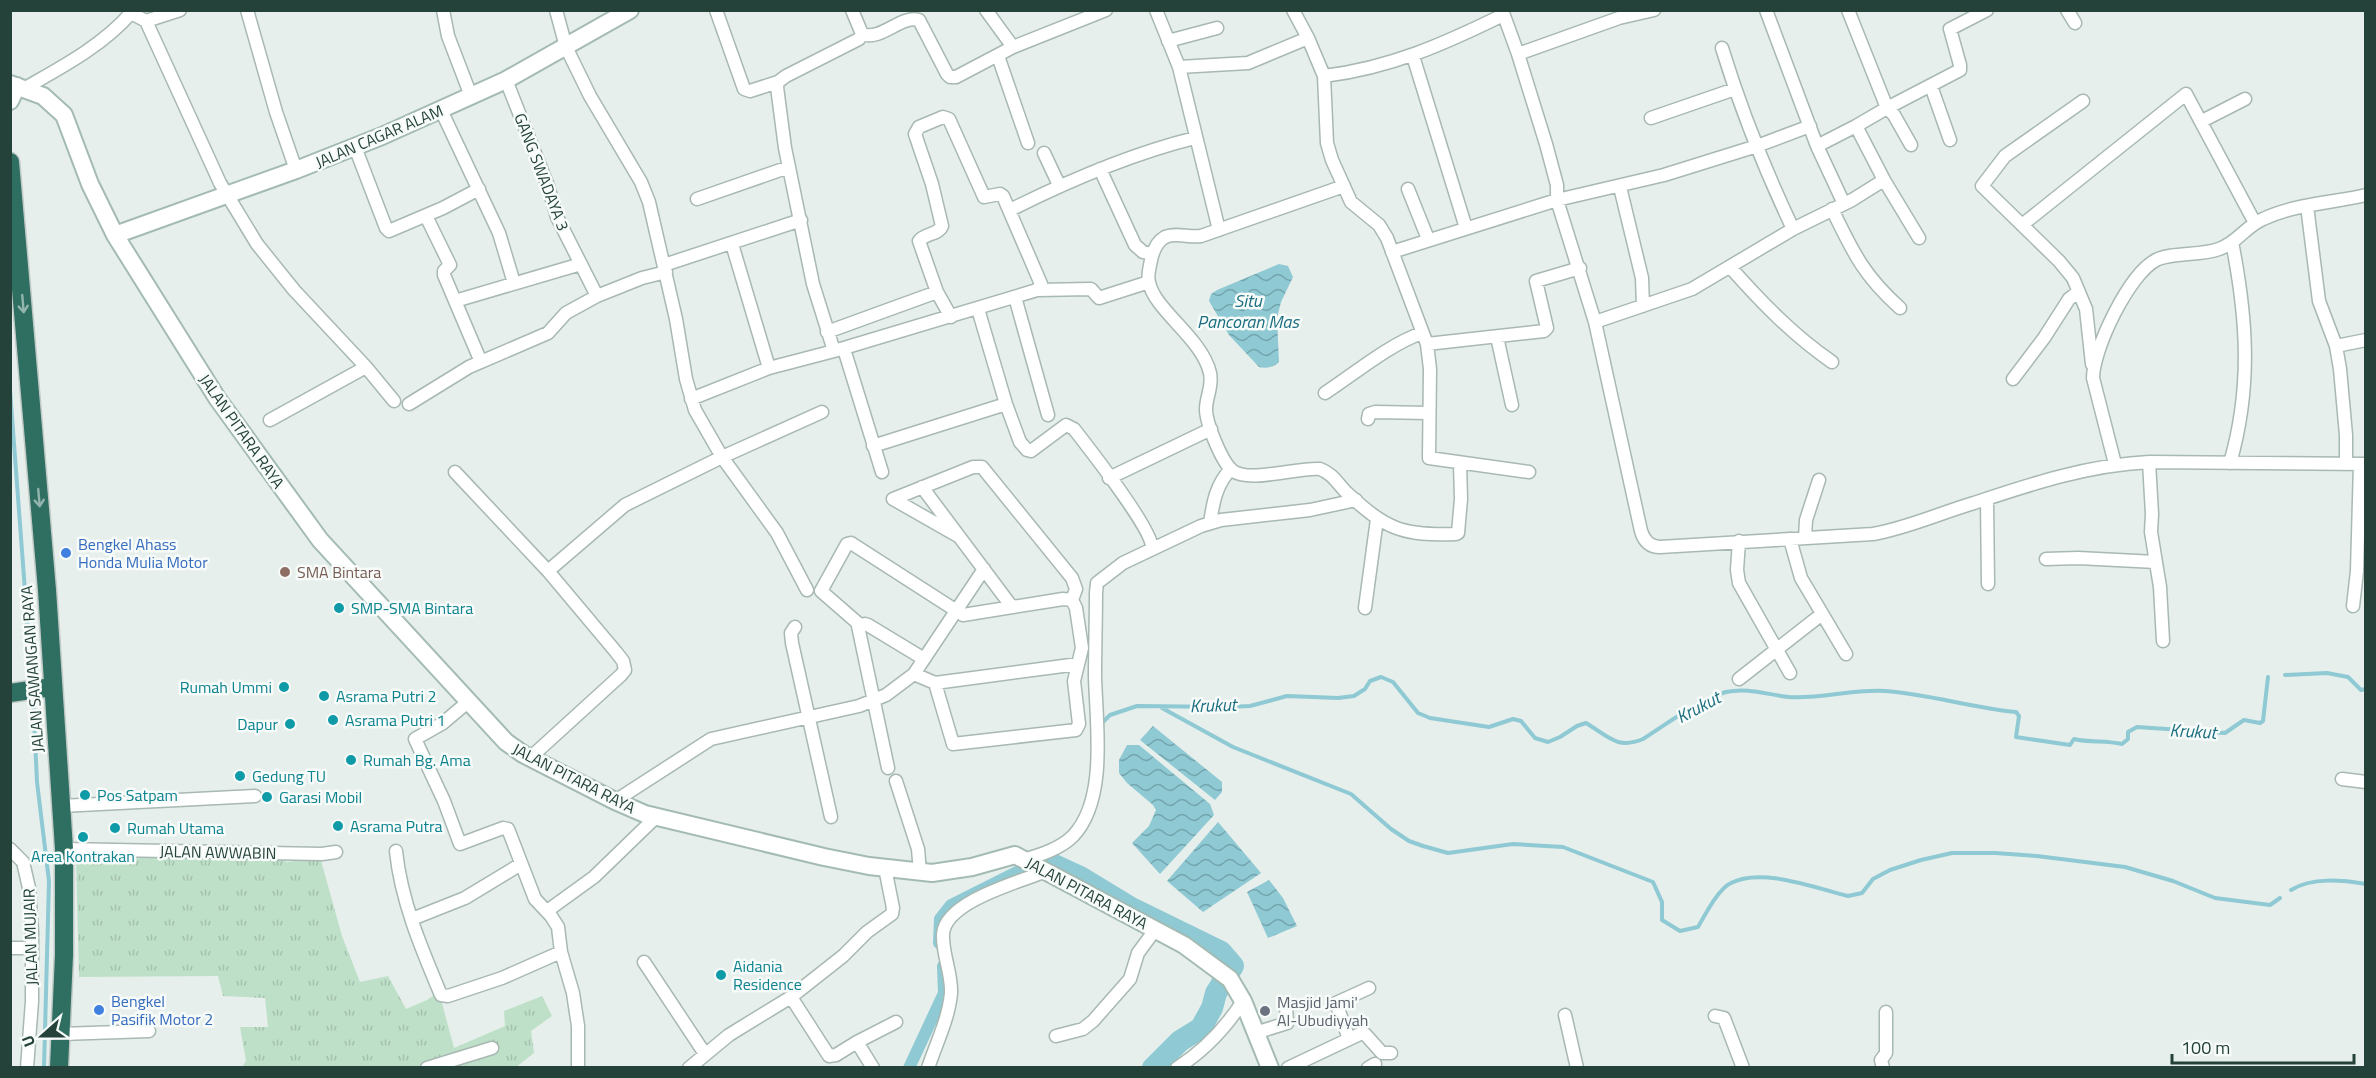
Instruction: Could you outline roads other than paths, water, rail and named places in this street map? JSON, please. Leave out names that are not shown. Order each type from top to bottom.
[{"type":"highway","name":"JALAN SAWANGAN RAYA","points":[[10,162],[47,590],[46,688],[64,849],[64,955],[60,1068]]},
{"type":"highway","points":[[15,693],[46,688]]},
{"type":"main road","name":"JALAN CAGAR ALAM","points":[[116,235],[296,170],[441,110],[506,80],[630,10]]},
{"type":"main road","name":"JALAN PITARA RAYA","points":[[16,90],[43,96],[64,115],[90,184],[116,235],[217,398],[320,540],[506,742],[615,801],[656,817],[824,857],[920,872],[959,870],[1012,855],[1184,945],[1230,979],[1243,1001],[1270,1068]]},
{"type":"street","points":[[146,21],[180,10]]},
{"type":"street","points":[[247,10],[276,112],[296,170]]},
{"type":"street","points":[[443,10],[448,36],[471,96]]},
{"type":"street","points":[[555,10],[566,47],[590,96],[641,182],[649,202],[691,399],[704,429],[777,533],[807,590]]},
{"type":"street","points":[[716,10],[744,89],[750,91],[778,82],[859,39],[862,34]]},
{"type":"street","points":[[852,10],[862,34]]},
{"type":"street","points":[[986,10],[1012,47]]},
{"type":"street","points":[[862,34],[871,36],[912,19],[919,20],[950,77],[956,77],[1012,47],[1106,10]]},
{"type":"street","points":[[1156,10],[1179,67],[1219,230]]},
{"type":"street","points":[[1293,10],[1324,76],[1327,143],[1344,186],[1355,208],[1382,228],[1420,322],[1430,369],[1429,458],[1529,472]]},
{"type":"street","points":[[1518,54],[1619,18],[1654,10]]},
{"type":"street","points":[[1766,10],[1817,146],[1844,204]]},
{"type":"street","points":[[1848,10],[1887,108],[1894,115],[1911,145]]},
{"type":"street","points":[[1817,146],[1961,68],[1950,29],[1987,10]]},
{"type":"street","points":[[2067,10],[2075,22]]},
{"type":"street","points":[[16,90],[80,57],[123,22],[130,12],[146,21],[220,183],[256,244],[294,290],[366,367],[394,401]]},
{"type":"street","points":[[1324,76],[1359,72],[1413,56],[1502,13],[1518,54],[1557,185],[1557,200],[1595,322],[1641,531],[1645,540],[1655,547],[1844,537],[1887,531],[2032,483],[2115,464],[2149,462],[2363,464],[2353,606]]},
{"type":"street","points":[[1168,41],[1217,28]]},
{"type":"street","points":[[1179,67],[1256,61],[1308,38]]},
{"type":"street","points":[[1722,48],[1757,146],[1793,229]]},
{"type":"street","points":[[998,56],[1028,143]]},
{"type":"street","points":[[1413,56],[1466,228]]},
{"type":"street","name":"GANG SWADAYA 3","points":[[506,80],[548,186],[557,217],[597,296]]},
{"type":"street","points":[[778,82],[777,94],[789,167],[813,284],[827,332],[839,350],[882,472]]},
{"type":"street","points":[[1931,86],[1950,140]]},
{"type":"street","points":[[1651,118],[1735,88]]},
{"type":"street","points":[[2022,225],[2186,94],[2255,223]]},
{"type":"street","points":[[2202,121],[2245,99]]},
{"type":"street","points":[[2083,101],[2005,156],[1982,186],[2059,261],[2073,278],[2086,309],[2093,378],[2115,464]]},
{"type":"street","points":[[441,110],[499,233],[514,283]]},
{"type":"street","points":[[951,317],[937,292],[919,241],[923,236],[938,232],[942,226],[932,184],[916,138],[919,128],[943,117],[947,117],[984,197],[1002,195],[1041,284],[1037,290]]},
{"type":"street","points":[[1392,252],[1557,200],[1620,187],[1757,146],[1810,126]]},
{"type":"street","points":[[1856,126],[1884,180],[1919,238]]},
{"type":"street","points":[[1010,210],[1059,185],[1100,169],[1152,149],[1195,138]]},
{"type":"street","points":[[355,147],[387,230],[393,230],[426,216],[478,189]]},
{"type":"street","points":[[1044,153],[1059,185]]},
{"type":"street","points":[[697,199],[789,167]]},
{"type":"street","points":[[1100,169],[1135,245],[1143,252],[1152,254]]},
{"type":"street","points":[[1595,322],[1681,294],[1793,229],[1844,204],[1884,180]]},
{"type":"street","points":[[1344,186],[1195,237],[1181,235],[1166,237],[1159,241],[1152,254],[1149,282],[1157,299],[1195,344],[1207,363],[1211,381],[1206,410],[1211,429],[1225,462],[1236,473],[1249,475],[1320,469],[1328,472],[1377,519],[1394,528],[1413,534],[1457,534],[1461,499],[1460,464]]},
{"type":"street","points":[[1620,187],[1642,278],[1643,306]]},
{"type":"street","points":[[1408,189],[1428,239]]},
{"type":"street","points":[[2093,368],[2098,349],[2113,315],[2135,282],[2151,264],[2169,257],[2216,250],[2232,242],[2255,223],[2275,214],[2366,195]]},
{"type":"street","points":[[2307,206],[2319,301],[2336,346],[2344,401],[2346,463]]},
{"type":"street","points":[[1832,210],[1860,264],[1872,281],[1899,308]]},
{"type":"street","points":[[426,216],[449,264],[450,267],[443,273],[481,362]]},
{"type":"street","points":[[409,404],[481,362],[548,333],[566,313],[597,296],[801,220]]},
{"type":"street","points":[[2230,463],[2241,422],[2246,383],[2240,284],[2232,242]]},
{"type":"street","points":[[732,244],[769,368]]},
{"type":"street","points":[[455,301],[581,264]]},
{"type":"street","points":[[1730,267],[1772,314],[1806,345],[1832,362]]},
{"type":"street","points":[[1325,393],[1401,342],[1424,338],[1497,337],[1544,331],[1547,328],[1536,281],[1580,268]]},
{"type":"street","points":[[691,399],[769,368],[839,350],[1037,290],[1092,289],[1099,298],[1149,282]]},
{"type":"street","points":[[827,332],[937,292]]},
{"type":"street","points":[[2013,379],[2069,300],[2078,292]]},
{"type":"street","points":[[1015,297],[1048,415]]},
{"type":"street","points":[[978,309],[1006,404],[1020,442],[1031,451],[1066,425],[1070,425],[1141,521],[1152,542],[1152,548]]},
{"type":"street","points":[[1497,337],[1512,405]]},
{"type":"street","points":[[2336,346],[2366,340]]},
{"type":"street","points":[[270,420],[366,367]]},
{"type":"street","points":[[873,446],[1006,404]]},
{"type":"street","points":[[548,571],[625,505],[722,457],[822,412]]},
{"type":"street","points":[[1368,419],[1369,414],[1375,412],[1429,413]]},
{"type":"street","points":[[1109,478],[1211,429]]},
{"type":"street","points":[[2149,462],[2151,532],[2163,641]]},
{"type":"street","points":[[935,683],[951,740],[957,745],[1076,730],[1079,724],[1074,681],[1083,648],[1076,608],[1072,600],[1076,589],[1072,578],[985,469],[973,467],[893,499],[958,536]]},
{"type":"street","points":[[1210,523],[1214,499],[1220,483],[1231,469]]},
{"type":"street","points":[[455,472],[548,571],[623,661],[625,670],[621,675],[531,757]]},
{"type":"street","points":[[1805,538],[1806,520],[1819,480]]},
{"type":"street","points":[[922,487],[1011,607]]},
{"type":"street","points":[[1987,499],[1988,584]]},
{"type":"street","points":[[928,1068],[951,993],[943,935],[950,917],[960,908],[1033,866],[1049,851],[1072,838],[1083,822],[1092,800],[1097,769],[1095,669],[1098,583],[1123,563],[1210,523],[1310,510],[1356,500]]},
{"type":"street","points":[[1365,608],[1377,519]]},
{"type":"street","points":[[1790,539],[1801,578],[1846,654]]},
{"type":"street","points":[[1739,541],[1737,570],[1739,583],[1790,673]]},
{"type":"street","points":[[924,659],[868,625],[860,625],[821,591],[847,544],[850,543],[966,615],[1064,599],[1072,600]]},
{"type":"street","points":[[2046,559],[2078,558],[2156,562]]},
{"type":"street","points":[[615,801],[711,739],[874,701],[893,691],[914,674],[984,569]]},
{"type":"street","points":[[1739,679],[1822,614]]},
{"type":"street","points":[[860,625],[858,629],[888,768]]},
{"type":"street","points":[[795,627],[791,633],[792,643],[831,817]]},
{"type":"street","points":[[914,674],[935,683],[1078,664]]},
{"type":"street","points":[[469,701],[443,723],[415,739],[444,801],[460,844],[505,828],[512,836],[536,899],[558,927],[561,952],[576,1008],[580,1044],[578,1068]]},
{"type":"street","points":[[2342,779],[2366,782]]},
{"type":"street","points":[[896,781],[918,849],[920,872]]},
{"type":"street","points":[[61,806],[255,796]]},
{"type":"street","points":[[547,911],[594,877],[656,817]]},
{"type":"street","name":"JALAN MUJAIR","points":[[10,849],[23,862],[28,876],[32,1001],[27,1068]]},
{"type":"street","name":"JALAN AWWABIN","points":[[64,849],[322,854],[336,852]]},
{"type":"street","points":[[396,851],[398,872],[412,919],[440,993],[444,996],[502,978],[561,952]]},
{"type":"street","points":[[412,919],[465,898],[521,864]]},
{"type":"street","points":[[689,1068],[729,1035],[791,997],[848,951],[867,932],[892,914],[893,908],[885,868]]},
{"type":"street","points":[[1056,1036],[1083,1029],[1093,1021],[1130,979],[1138,953],[1155,930]]},
{"type":"street","points":[[10,948],[31,948]]},
{"type":"street","points":[[644,962],[705,1054]]},
{"type":"street","points":[[1349,1039],[1336,1004],[1370,988]]},
{"type":"street","points":[[791,997],[829,1056],[836,1055],[896,1022]]},
{"type":"street","points":[[1177,1068],[1206,1047],[1230,1021],[1243,1001]]},
{"type":"street","points":[[1255,1033],[1287,1023],[1286,1006]]},
{"type":"street","points":[[1883,1068],[1881,1060],[1886,1053],[1886,1012]]},
{"type":"street","points":[[1565,1015],[1577,1068]]},
{"type":"street","points":[[1715,1016],[1724,1018],[1743,1068]]},
{"type":"street","points":[[61,1034],[149,1031]]},
{"type":"street","points":[[1288,1068],[1363,1033],[1382,1053],[1391,1053]]},
{"type":"street","points":[[857,1042],[873,1068]]},
{"type":"street","points":[[426,1068],[492,1048]]},
{"type":"water","name":"Situ Pancoran Mas","points":[[1279,264],[1288,266],[1293,277],[1281,302],[1277,318],[1279,362],[1267,368],[1261,368],[1229,335],[1209,301],[1211,294],[1217,290]]},
{"type":"water","points":[[1153,726],[1222,782],[1222,792],[1215,800],[1140,740]]},
{"type":"water","points":[[1127,745],[1139,745],[1210,804],[1214,815],[1160,874],[1132,843],[1149,826],[1156,810],[1119,773],[1119,760]]},
{"type":"water","points":[[1218,822],[1261,873],[1203,912],[1167,881]]},
{"type":"water","points":[[1269,880],[1283,898],[1297,926],[1268,938],[1247,892]]},
{"type":"waterway","points":[[10,390],[32,685]]},
{"type":"waterway","name":"Krukut","points":[[2285,675],[2327,673],[2348,677],[2361,690],[2366,689]]},
{"type":"waterway","name":"Krukut","points":[[1100,725],[1110,715],[1137,706],[1250,706],[1287,696],[1338,698],[1354,696],[1365,689],[1370,681],[1381,677],[1393,682],[1418,713],[1430,718],[1489,727],[1513,719],[1521,721],[1535,738],[1548,742],[1586,723],[1613,740],[1634,742],[1643,739],[1705,701],[1726,692],[1750,691],[1801,697],[1885,691],[2016,712],[2019,716],[2016,737],[2070,745],[2074,739],[2122,744],[2128,739],[2128,732],[2137,727],[2225,733],[2244,720],[2260,723],[2263,721],[2268,677]]},
{"type":"waterway","points":[[33,696],[37,782],[49,881],[44,1068]]},
{"type":"waterway","points":[[1162,708],[1233,747],[1351,794],[1391,829],[1409,841],[1423,846],[1448,853],[1513,844],[1563,847],[1653,882],[1662,902],[1662,920],[1680,931],[1698,927],[1721,891],[1731,883],[1743,879],[1757,877],[1789,880],[1848,896],[1862,893],[1873,879],[1890,870],[1952,853],[2037,856],[2125,867],[2173,881],[2215,898],[2270,905],[2280,898]]},
{"type":"waterway","name":"Krukut","points":[[1045,858],[1131,908],[1221,952],[1233,966],[1216,993],[1212,1008],[1201,1028],[1180,1041],[1153,1068]]},
{"type":"waterway","points":[[939,943],[940,919],[951,905],[1037,862]]},
{"type":"waterway","points":[[2291,890],[2318,881],[2366,884]]},
{"type":"waterway","points":[[909,1068],[944,993],[943,966]]},
{"type":"place","name":"Bengkel Ahass Honda Mulia Motor","points":[[66,553]]},
{"type":"place","name":"SMA Bintara","points":[[285,572]]},
{"type":"place","name":"SMP-SMA Bintara","points":[[339,608]]},
{"type":"place","name":"Rumah Ummi","points":[[284,687]]},
{"type":"place","name":"Asrama Putri 2","points":[[324,696]]},
{"type":"place","name":"Asrama Putri 1","points":[[333,720]]},
{"type":"place","name":"Dapur","points":[[290,724]]},
{"type":"place","name":"Rumah Bg. Ama","points":[[351,760]]},
{"type":"place","name":"Gedung TU","points":[[240,776]]},
{"type":"place","name":"Pos Satpam","points":[[85,795]]},
{"type":"place","name":"Garasi Mobil","points":[[267,797]]},
{"type":"place","name":"Asrama Putra","points":[[338,826]]},
{"type":"place","name":"Rumah Utama","points":[[115,828]]},
{"type":"place","name":"Area Kontrakan","points":[[83,837]]},
{"type":"place","name":"Aidania Residence","points":[[721,975]]},
{"type":"place","name":"Bengkel Pasifik Motor 2","points":[[99,1010]]},
{"type":"place","name":"Masjid Jami' Al-Ubudiyyah","points":[[1265,1011]]}]
